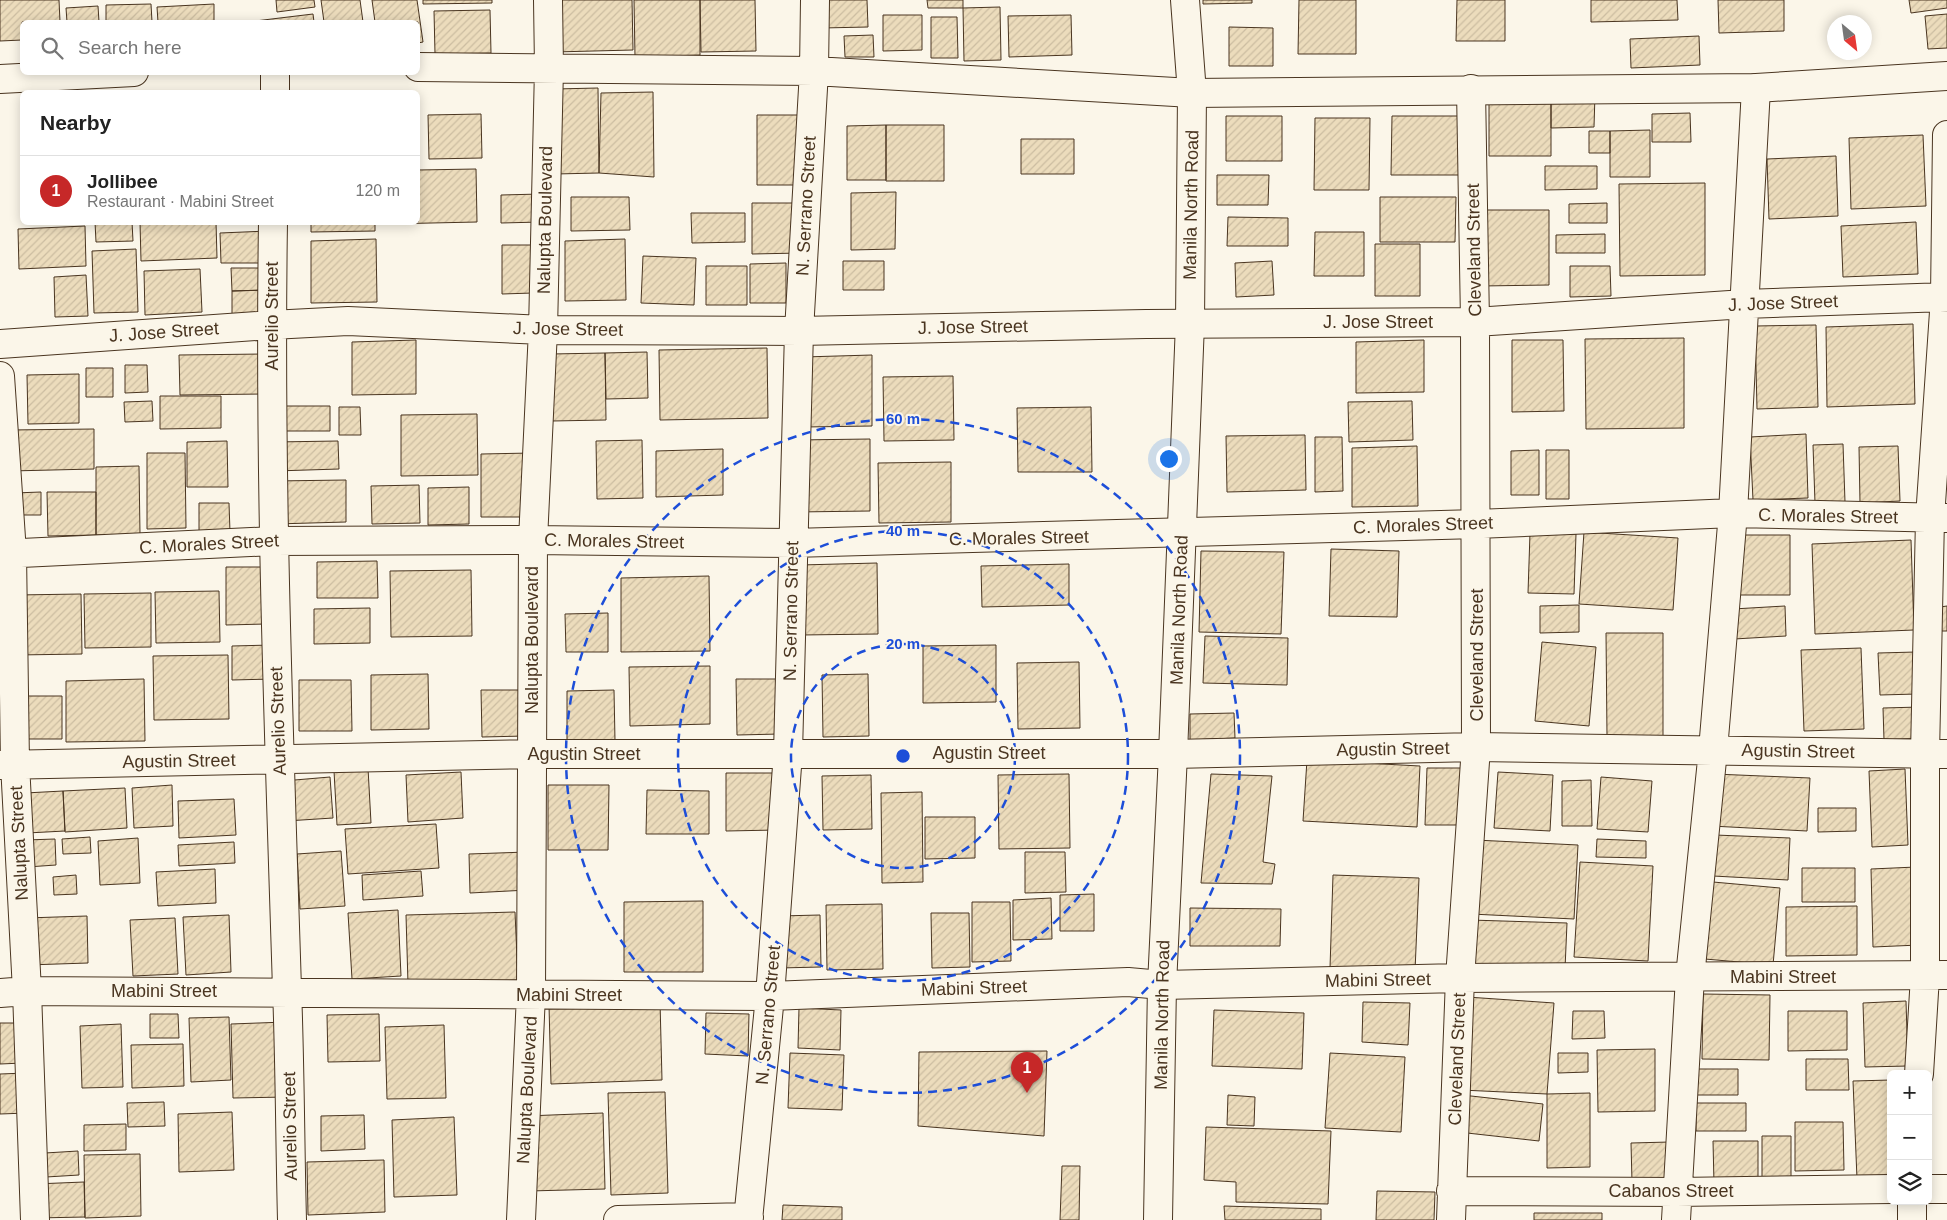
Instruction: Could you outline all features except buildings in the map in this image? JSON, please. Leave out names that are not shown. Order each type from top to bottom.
[{"type":"main road","name":"Nalupta Boulevard","points":[[521,1220],[531,994],[533,540],[543,330],[549,68],[548,0]]},
{"type":"main road","name":"N. Serrano Street","points":[[749,1218],[770,996],[788,753],[798,331],[814,71],[815,0]]},
{"type":"main road","name":"Manila North Road","points":[[1158,1220],[1162,985],[1190,324],[1192,92],[1185,0]]},
{"type":"main road","points":[[420,66],[814,71],[1192,92],[1756,88],[1947,76]]},
{"type":"main road","points":[[0,79],[77,75]]},
{"type":"main road","points":[[275,75],[275,90]]},
{"type":"main road","points":[[1676,1220],[1690,977],[1713,750],[1733,513],[1756,88]]},
{"type":"main road","name":"Cleveland Street","points":[[1451,1220],[1460,978],[1476,747],[1477,524],[1471,89]]},
{"type":"main road","points":[[1920,1070],[1936,975],[1938,518],[1946,297],[1947,135]]},
{"type":"main road","name":"Aurelio Street","points":[[273,225],[271,324],[274,541],[279,759],[288,992],[292,1220]]},
{"type":"main road","name":"J. Jose Street","points":[[0,344],[271,324],[348,321],[543,330],[798,331],[1190,324],[1475,322],[1745,304],[1946,297]]},
{"type":"main road","name":"Nalupta Street","points":[[0,376],[6,554],[7,765],[27,991],[35,1220]]},
{"type":"main road","name":"C. Morales Street","points":[[6,554],[274,541],[533,540],[792,543],[1477,524],[1733,513],[1938,518]]},
{"type":"main road","name":"Agustin Street","points":[[7,765],[532,754],[1173,754],[1476,747],[1936,754]]},
{"type":"main road","name":"Mabini Street","points":[[0,993],[27,991],[288,992],[770,996],[1128,982],[1162,985],[1460,978],[1936,975]]},
{"type":"main road","name":"Cabanos Street","points":[[1451,1191],[1677,1192],[1887,1189]]},
{"type":"main road","points":[[1932,1189],[1947,1189]]},
{"type":"main road","points":[[1912,1205],[1912,1220]]},
{"type":"main road","points":[[618,1220],[749,1218]]},
{"type":"place","name":"Jollibee","points":[[1027,1093]]}]
